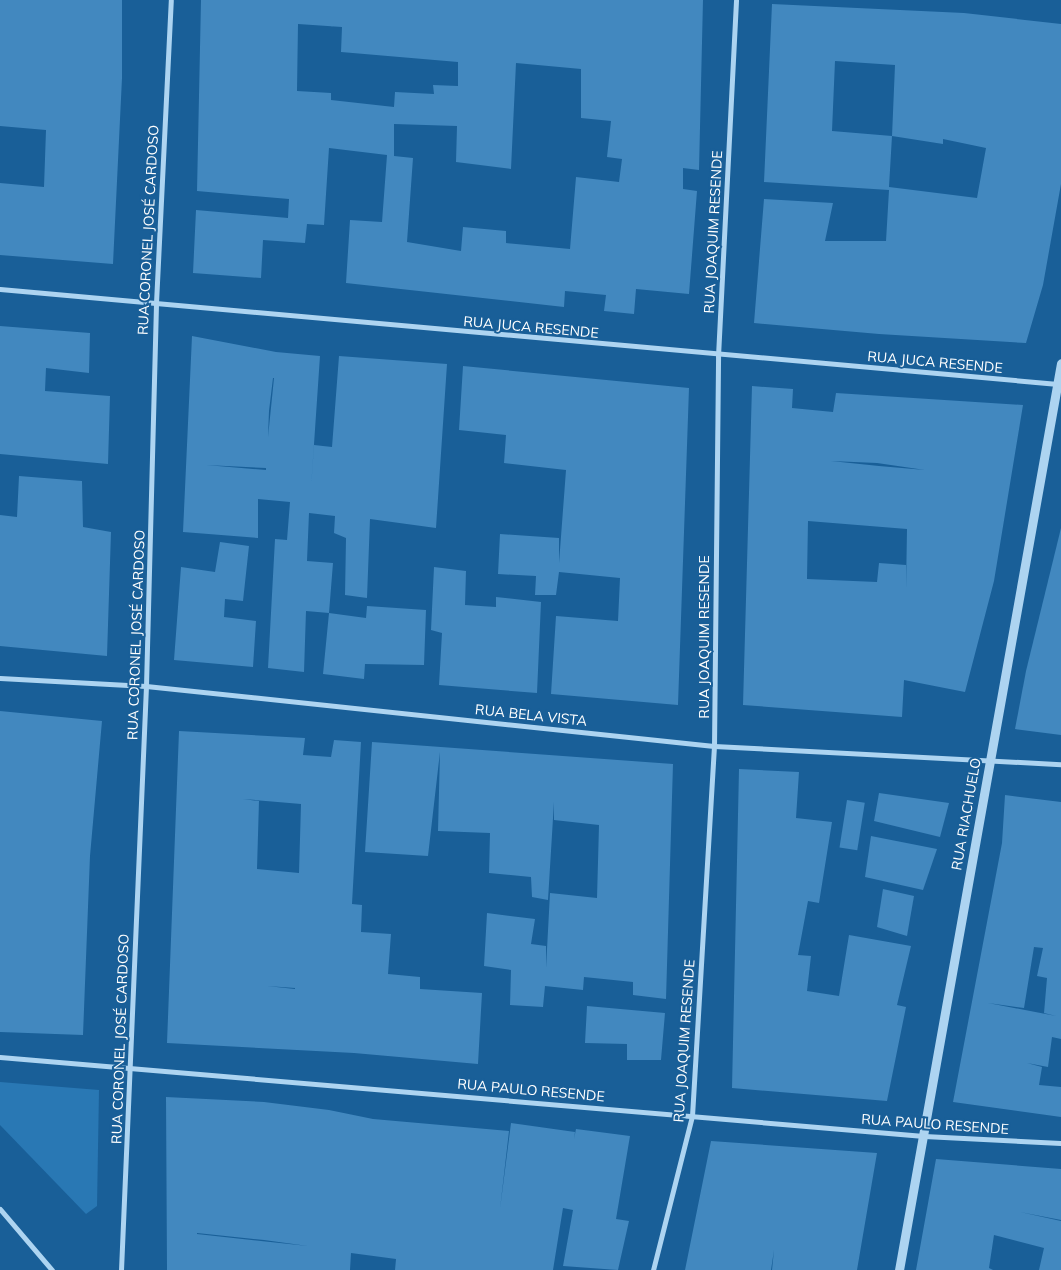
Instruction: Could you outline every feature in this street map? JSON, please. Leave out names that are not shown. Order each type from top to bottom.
[{"type":"street","name":"RUA CORONEL JOSÉ CARDOSO","points":[[121,1270],[146,686],[156,303],[171,0]]},
{"type":"street","name":"RUA JOAQUIM RESENDE","points":[[653,1270],[692,1116],[714,746],[718,356],[736,0]]},
{"type":"street","name":"RUA JUCA RESENDE","points":[[0,289],[718,356],[1059,384]]},
{"type":"street","name":"RUA RIACHUELO","points":[[899,1270],[1059,384],[1061,363]]},
{"type":"street","name":"RUA BELA VISTA","points":[[0,678],[146,686],[714,746],[1061,764]]},
{"type":"street","name":"RUA PAULO RESENDE","points":[[0,1057],[924,1136],[1061,1143]]},
{"type":"street","points":[[0,1209],[52,1270]]},
{"type":"shaded area","points":[[0,1082],[99,1090],[97,1206],[86,1214],[0,1125]]},
{"type":"building","points":[[0,0],[122,0],[122,78],[113,264],[0,255],[0,183],[44,187],[46,130],[0,126]]},
{"type":"building","points":[[201,0],[703,0],[699,170],[683,168],[683,189],[697,191],[689,294],[636,289],[634,314],[604,311],[606,295],[565,291],[564,307],[346,283],[350,220],[382,222],[387,155],[329,148],[324,225],[307,224],[305,243],[263,240],[261,278],[193,273],[196,210],[288,218],[289,199],[197,191]],"holes":[[[298,24],[342,27],[341,52],[458,62],[458,86],[433,85],[434,94],[395,92],[394,107],[331,100],[331,93],[297,91]],[[516,63],[581,69],[581,118],[611,121],[607,157],[622,159],[619,182],[576,177],[570,249],[506,243],[506,231],[463,227],[461,251],[407,242],[413,158],[394,156],[394,124],[457,126],[456,162],[511,169]]]},
{"type":"building","points":[[772,4],[964,13],[1061,24],[1061,184],[1043,285],[1026,343],[879,334],[754,323],[764,199],[833,203],[825,241],[886,241],[889,190],[764,182]],"holes":[[[835,61],[895,65],[892,136],[832,131]],[[892,136],[943,144],[943,139],[986,148],[977,198],[889,187]]]},
{"type":"building","points":[[0,326],[90,333],[89,373],[46,368],[45,391],[110,396],[108,464],[0,454]]},
{"type":"building","points":[[192,336],[276,352],[320,356],[310,503],[314,445],[332,447],[339,356],[447,364],[436,528],[370,519],[367,598],[345,595],[346,538],[334,533],[335,516],[309,513],[307,561],[333,563],[329,613],[306,611],[304,672],[268,668],[275,539],[287,540],[290,502],[258,499],[258,538],[183,532]],"holes":[[[274,378],[268,437],[269,411]],[[206,465],[266,468],[266,470]]]},
{"type":"building","points":[[463,366],[689,388],[678,705],[551,694],[556,616],[618,621],[620,578],[559,572],[556,595],[535,595],[536,576],[498,574],[500,534],[559,538],[559,563],[566,470],[504,463],[506,435],[459,430]]},
{"type":"building","points":[[752,386],[793,389],[792,408],[833,412],[836,393],[1023,405],[994,581],[965,692],[904,680],[902,717],[743,705]],"holes":[[[831,461],[877,463],[925,470],[879,466]],[[808,521],[907,529],[906,589],[906,565],[879,563],[877,582],[807,579]]]},
{"type":"building","points":[[19,476],[82,481],[83,527],[111,532],[107,656],[0,646],[0,515],[17,517]]},
{"type":"building","points":[[1061,528],[1061,735],[1015,729],[1026,671]]},
{"type":"building","points":[[220,542],[249,546],[243,601],[225,599],[224,617],[256,621],[253,667],[174,660],[181,567],[215,572]]},
{"type":"building","points":[[434,567],[466,571],[465,605],[496,607],[496,597],[541,602],[537,693],[439,685],[442,633],[431,630]]},
{"type":"building","points":[[367,606],[426,610],[424,665],[365,664],[364,679],[323,674],[329,613],[366,618]]},
{"type":"building","points":[[0,711],[102,721],[90,856],[83,1035],[0,1032]]},
{"type":"building","points":[[179,731],[305,738],[303,755],[331,757],[334,740],[361,742],[352,904],[362,905],[361,932],[391,934],[388,974],[420,977],[420,989],[482,993],[478,1064],[354,1053],[167,1043]],"holes":[[[243,799],[301,804],[299,873],[257,869],[259,801]]]},
{"type":"building","points":[[372,742],[673,764],[666,999],[633,995],[633,982],[584,977],[583,990],[545,986],[543,1007],[510,1005],[511,970],[484,966],[487,913],[535,919],[531,944],[546,946],[546,968],[550,893],[597,898],[599,825],[554,820],[554,802],[548,900],[532,897],[531,877],[489,873],[490,833],[438,831],[440,752],[428,856],[365,852]]},
{"type":"building","points":[[739,769],[799,772],[796,818],[832,822],[819,903],[808,901],[798,955],[811,956],[807,991],[839,996],[849,935],[911,946],[897,1005],[906,1007],[887,1101],[732,1088]]},
{"type":"building","points":[[879,793],[949,803],[940,837],[874,821]]},
{"type":"building","points":[[1005,795],[1061,802],[1061,1039],[1052,1037],[1048,1067],[1027,1063],[1042,1067],[1039,1085],[1061,1087],[1061,1117],[953,1102],[1002,843]],"holes":[[[1034,947],[1043,948],[1037,976],[1047,978],[1044,1013],[1056,1016],[988,1003],[1024,1008]]]},
{"type":"building","points":[[847,800],[865,803],[857,850],[839,847]]},
{"type":"building","points":[[871,836],[937,849],[923,890],[865,877]]},
{"type":"building","points":[[883,889],[914,896],[907,936],[877,927]]},
{"type":"building","points":[[587,1006],[665,1013],[661,1060],[627,1060],[627,1044],[585,1043]]},
{"type":"building","points":[[166,1097],[264,1102],[329,1110],[373,1119],[509,1131],[500,1209],[511,1123],[575,1132],[574,1139],[576,1129],[630,1136],[616,1219],[629,1221],[618,1270],[563,1266],[573,1210],[563,1208],[553,1270],[395,1270],[396,1259],[351,1253],[350,1270],[167,1270]],"holes":[[[197,1233],[264,1240],[308,1246]]]},
{"type":"building","points":[[711,1141],[877,1153],[857,1270],[772,1270],[774,1250],[771,1270],[685,1270]]},
{"type":"building","points":[[936,1159],[1061,1169],[1061,1220],[1020,1212],[1061,1221],[1061,1270],[1039,1270],[1044,1248],[994,1235],[989,1268],[993,1270],[916,1270]]}]
